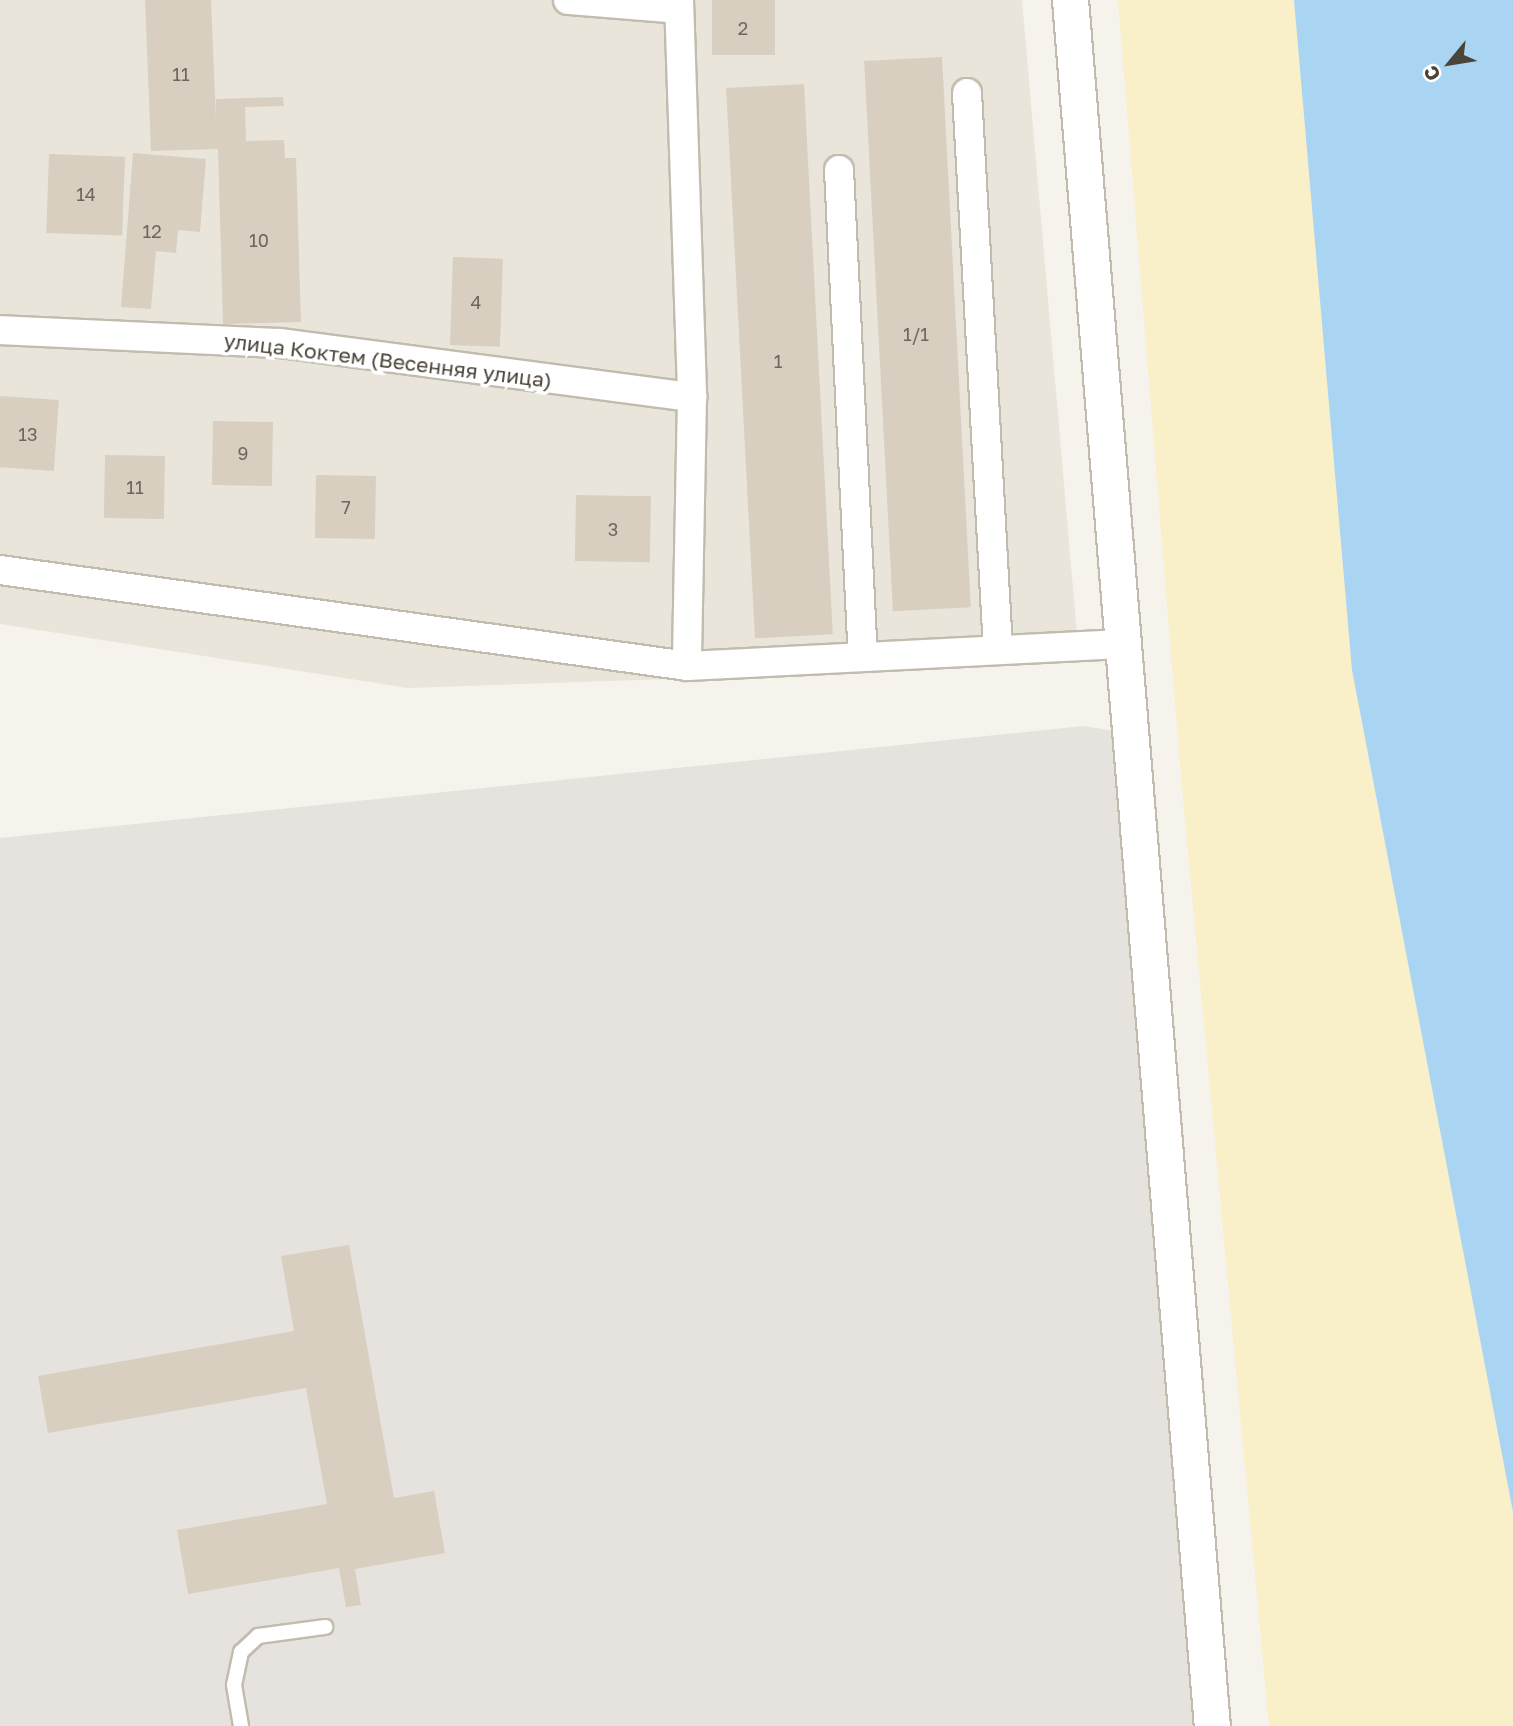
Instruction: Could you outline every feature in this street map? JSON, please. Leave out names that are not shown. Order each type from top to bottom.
[{"type":"street","points":[[568,0],[679,5],[692,397],[687,666]]},
{"type":"street","points":[[1070,0],[1212,1726]]},
{"type":"street","points":[[967,93],[998,650]]},
{"type":"street","points":[[839,170],[863,656]]},
{"type":"street","name":"улица Коктем (Весенняя улица)","points":[[0,330],[280,343],[692,397]]},
{"type":"street","points":[[0,569],[687,666],[1122,644]]},
{"type":"lane","points":[[241,1726],[234,1685],[241,1652],[258,1636],[325,1627]]},
{"type":"shaded area","points":[[0,0],[1022,0],[1077,634],[727,677],[408,688],[0,624]]},
{"type":"shaded area","points":[[1083,726],[1129,733],[1212,1726],[0,1726],[0,838]]},
{"type":"sand","points":[[1118,0],[1294,0],[1352,670],[1513,1512],[1513,1726],[1269,1726],[1181,777]]},
{"type":"water","points":[[1294,0],[1513,0],[1513,1512],[1352,670]]},
{"type":"building","points":[[145,0],[211,0],[216,119],[216,99],[283,97],[284,106],[245,107],[246,141],[284,140],[285,158],[296,158],[301,322],[223,324],[218,149],[151,151]]},
{"type":"building","points":[[712,0],[775,0],[775,55],[712,55]]},
{"type":"building","points":[[942,57],[971,607],[893,611],[864,61]]},
{"type":"building","points":[[804,84],[833,634],[755,638],[726,88]]},
{"type":"building","points":[[133,153],[206,159],[200,232],[178,230],[176,253],[156,251],[151,309],[121,307]]},
{"type":"building","points":[[49,154],[125,157],[122,236],[46,233]]},
{"type":"building","points":[[453,257],[503,259],[500,347],[450,345]]},
{"type":"building","points":[[0,396],[59,400],[54,471],[0,467]]},
{"type":"building","points":[[213,421],[273,422],[272,486],[212,485]]},
{"type":"building","points":[[105,455],[165,456],[164,519],[104,518]]},
{"type":"building","points":[[316,475],[376,476],[375,539],[315,538]]},
{"type":"building","points":[[576,495],[651,496],[650,562],[575,561]]},
{"type":"building","points":[[349,1245],[394,1498],[434,1491],[445,1553],[355,1569],[361,1605],[346,1607],[339,1568],[188,1594],[177,1530],[327,1504],[306,1388],[48,1433],[38,1376],[294,1331],[281,1256]]}]
